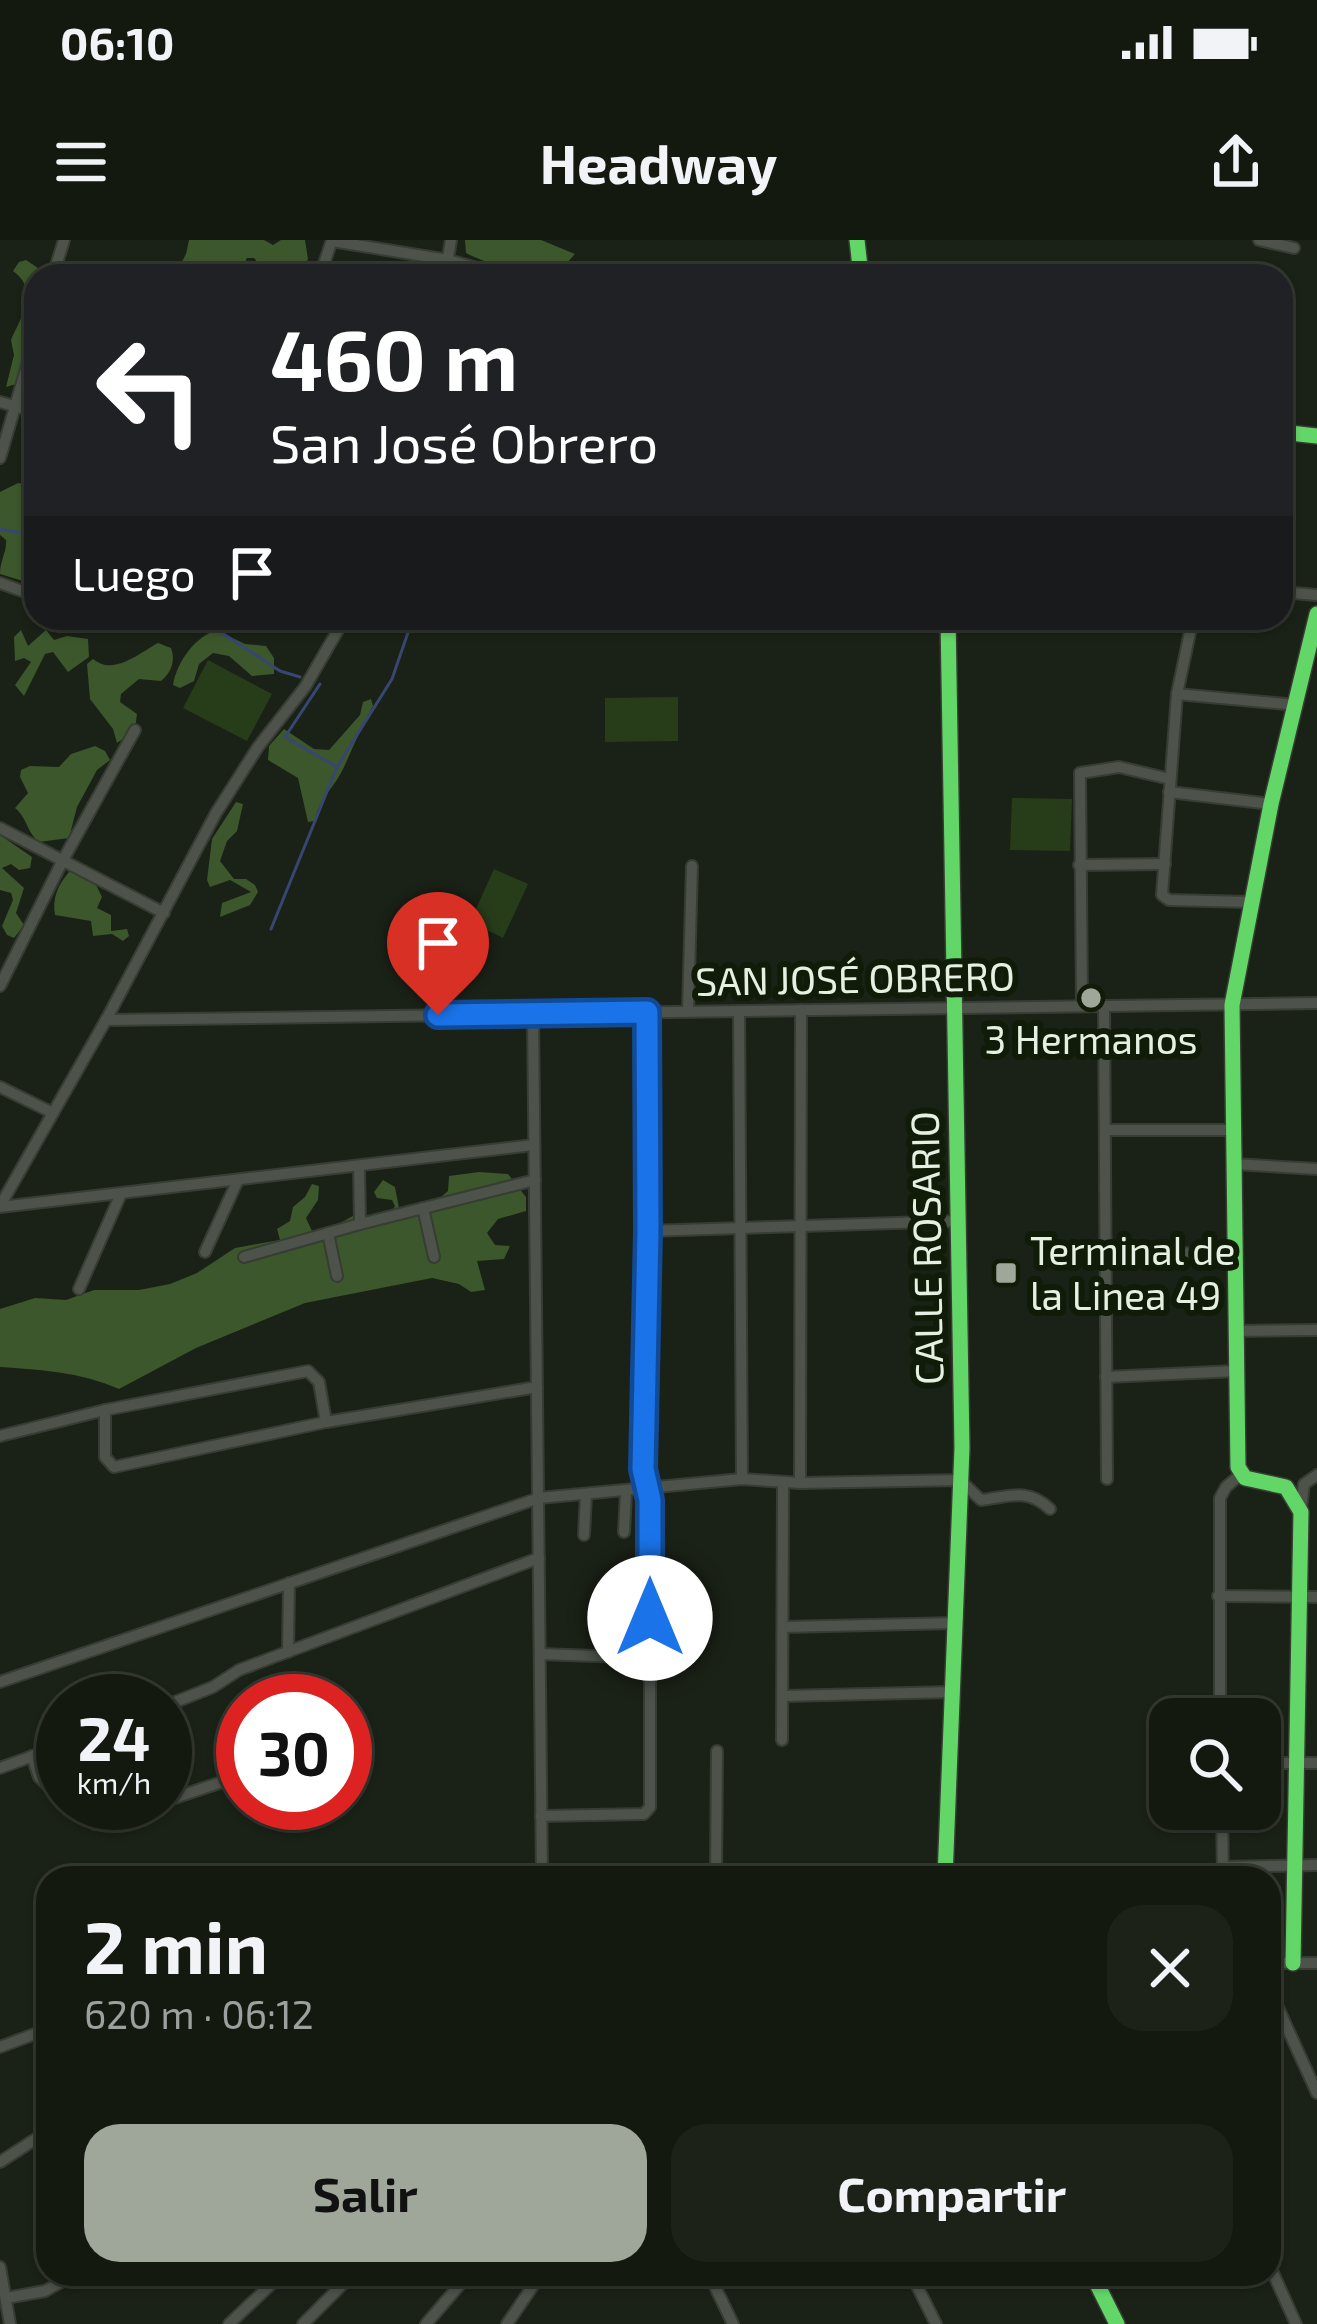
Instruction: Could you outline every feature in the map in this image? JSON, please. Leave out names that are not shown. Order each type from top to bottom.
[{"type":"street","points":[[332,240],[462,264]]},
{"type":"street","points":[[447,264],[451,240]]},
{"type":"street","points":[[1258,240],[1294,248]]},
{"type":"street","points":[[0,458],[24,376]]},
{"type":"street","points":[[0,402],[24,409]]},
{"type":"street","points":[[1240,1475],[1232,1005],[1271,804],[1317,614]]},
{"type":"street","points":[[0,1207],[239,775],[305,687],[338,630]]},
{"type":"street","name":"CALLE ROSARIO","points":[[945,1866],[960,1480],[948,630]]},
{"type":"street","points":[[1190,630],[1177,694],[1162,891],[1169,900],[1250,902]]},
{"type":"street","points":[[1177,694],[1297,705]]},
{"type":"street","points":[[0,986],[135,730]]},
{"type":"street","points":[[1082,1005],[1080,773],[1120,766],[1170,786],[1271,804]]},
{"type":"street","points":[[0,827],[164,913]]},
{"type":"street","points":[[1078,865],[1165,864]]},
{"type":"street","points":[[688,1012],[692,866]]},
{"type":"street","name":"SAN JOSÉ OBRERO","points":[[106,1020],[1317,1003]]},
{"type":"street","points":[[1104,1006],[1107,1478]]},
{"type":"street","points":[[800,1483],[801,1010]]},
{"type":"street","points":[[739,1011],[742,1479]]},
{"type":"street","points":[[541,1816],[644,1814],[649,1810],[647,1487],[643,1469],[647,1012]]},
{"type":"street","points":[[533,1013],[542,1866]]},
{"type":"street","points":[[0,1087],[52,1113]]},
{"type":"street","points":[[1105,1130],[1233,1130]]},
{"type":"street","points":[[0,1207],[535,1145]]},
{"type":"street","points":[[1234,1164],[1317,1169]]},
{"type":"street","points":[[359,1167],[360,1223]]},
{"type":"street","points":[[244,1258],[360,1223],[535,1180]]},
{"type":"street","points":[[205,1252],[237,1182]]},
{"type":"street","points":[[79,1289],[120,1196]]},
{"type":"street","points":[[423,1208],[434,1257]]},
{"type":"street","points":[[648,1231],[959,1221]]},
{"type":"street","points":[[328,1233],[337,1276]]},
{"type":"street","points":[[1106,1249],[1234,1256]]},
{"type":"street","points":[[1235,1331],[1317,1330]]},
{"type":"street","points":[[1106,1378],[1236,1370]]},
{"type":"street","points":[[0,1436],[105,1410],[308,1371],[319,1382],[326,1422]]},
{"type":"street","points":[[105,1410],[105,1457],[113,1467],[326,1422],[537,1387]]},
{"type":"street","points":[[1293,1963],[1297,1763],[1307,1597],[1300,1512],[1304,1484],[1317,1474]]},
{"type":"street","points":[[1240,1475],[1286,1487],[1300,1512]]},
{"type":"street","points":[[1220,1698],[1220,1498],[1240,1475]]},
{"type":"street","points":[[0,1682],[539,1498],[742,1479],[783,1483],[960,1480],[981,1500],[1011,1492],[1029,1495],[1050,1509]]},
{"type":"street","points":[[782,1740],[783,1483]]},
{"type":"street","points":[[624,1532],[626,1492]]},
{"type":"street","points":[[584,1535],[586,1495]]},
{"type":"street","points":[[192,1695],[239,1670],[539,1558]]},
{"type":"street","points":[[288,1652],[290,1583]]},
{"type":"street","points":[[1307,1597],[1317,1585]]},
{"type":"street","points":[[1218,1596],[1307,1597]]},
{"type":"street","points":[[782,1627],[955,1623]]},
{"type":"street","points":[[540,1654],[650,1658]]},
{"type":"street","points":[[784,1696],[952,1692]]},
{"type":"street","points":[[716,1866],[717,1751]]},
{"type":"street","points":[[0,1768],[36,1754]]},
{"type":"street","points":[[32,1756],[36,1768]]},
{"type":"street","points":[[1281,1763],[1317,1762]]},
{"type":"street","points":[[1222,1830],[1222,1866]]},
{"type":"street","points":[[1281,1866],[1317,1865]]},
{"type":"street","points":[[1281,1964],[1317,1963]]},
{"type":"street","points":[[1281,2014],[1317,2093]]},
{"type":"street","points":[[0,2047],[36,2034]]},
{"type":"street","points":[[0,2162],[36,2139]]},
{"type":"street","points":[[0,2267],[10,2324]]},
{"type":"street","points":[[4,2291],[45,2291],[54,2286]]},
{"type":"street","points":[[229,2324],[269,2286]]},
{"type":"street","points":[[303,2324],[340,2286]]},
{"type":"street","points":[[426,2324],[459,2286]]},
{"type":"street","points":[[507,2324],[533,2286]]},
{"type":"street","points":[[715,2286],[733,2324]]},
{"type":"street","points":[[917,2286],[936,2324]]},
{"type":"street","points":[[1098,2286],[1117,2324]]},
{"type":"street","points":[[1279,2286],[1296,2324]]},
{"type":"green space","points":[[189,240],[264,240],[273,245],[281,240],[305,240],[308,259],[306,264],[259,264],[247,258],[244,264],[181,264]]},
{"type":"green space","points":[[465,240],[541,240],[575,254],[566,264],[493,264],[466,253]]},
{"type":"green space","points":[[19,262],[32,264],[24,264],[24,285],[13,271]]},
{"type":"green space","points":[[24,308],[24,357],[16,384],[6,387],[14,355],[11,340]]},
{"type":"green space","points":[[24,484],[24,581],[0,574],[6,540],[0,535],[0,492]]},
{"type":"green space","points":[[21,630],[28,646],[46,630],[54,640],[67,636],[88,639],[89,657],[68,672],[53,652],[45,654],[24,696],[15,685],[31,662],[15,661],[14,637]]},
{"type":"green space","points":[[216,630],[245,644],[266,646],[274,658],[274,674],[252,676],[229,656],[213,653],[199,664],[194,681],[180,688],[173,685],[188,652]]},
{"type":"green space","points":[[158,643],[171,648],[172,666],[161,681],[139,679],[121,694],[120,702],[137,714],[135,730],[117,743],[113,729],[90,699],[87,664],[93,659],[117,664]]},
{"type":"green space","points":[[208,660],[272,694],[247,741],[183,708]]},
{"type":"green space","points":[[678,697],[678,741],[605,742],[605,698]]},
{"type":"green space","points":[[371,699],[373,706],[343,769],[315,821],[308,822],[298,778],[268,760],[269,746],[284,729],[314,749],[329,750],[360,715],[363,702]]},
{"type":"green space","points":[[95,746],[110,760],[97,770],[77,807],[69,838],[39,842],[15,808],[28,793],[21,770],[59,767],[71,754]]},
{"type":"green space","points":[[1012,798],[1072,799],[1070,851],[1010,850]]},
{"type":"green space","points":[[236,802],[243,804],[237,831],[227,841],[220,861],[234,879],[246,879],[258,892],[250,905],[220,917],[222,903],[251,892],[230,880],[210,887],[207,880],[212,839]]},
{"type":"green space","points":[[0,835],[32,857],[30,868],[19,870],[11,864],[2,868],[24,888],[16,913],[24,925],[14,938],[2,926],[13,900],[11,893],[0,890]]},
{"type":"green space","points":[[494,869],[528,884],[503,938],[470,922]]},
{"type":"green space","points":[[69,872],[94,881],[102,897],[97,908],[111,915],[111,931],[127,929],[129,936],[123,941],[112,934],[93,936],[91,921],[55,915],[59,887]]},
{"type":"green space","points":[[508,1174],[526,1197],[526,1211],[498,1219],[487,1233],[495,1245],[510,1246],[504,1259],[477,1261],[485,1290],[471,1292],[432,1278],[305,1303],[196,1348],[119,1389],[75,1375],[0,1367],[0,1309],[35,1298],[66,1300],[94,1290],[170,1284],[235,1248],[280,1240],[277,1229],[290,1221],[293,1207],[312,1184],[319,1186],[318,1200],[306,1218],[319,1235],[358,1213],[366,1214],[370,1228],[384,1224],[395,1206],[374,1192],[383,1180],[395,1187],[404,1214],[428,1208],[448,1191],[449,1176]]},
{"type":"waterway","points":[[0,529],[24,534]]},
{"type":"waterway","points":[[217,630],[280,671],[300,677]]},
{"type":"waterway","points":[[271,929],[337,767],[392,679],[409,630]]},
{"type":"waterway","points":[[320,684],[285,737],[337,767]]},
{"type":"traffic: fast","points":[[857,240],[860,264]]},
{"type":"traffic: fast","points":[[1293,433],[1317,436]]},
{"type":"traffic: fast","points":[[1293,1963],[1301,1512],[1286,1487],[1245,1478],[1238,1467],[1232,1005],[1271,804],[1317,614]]},
{"type":"traffic: fast","points":[[945,1866],[962,1448],[948,630]]},
{"type":"traffic: fast","points":[[1098,2286],[1117,2324]]},
{"type":"place","name":"3 Hermanos","points":[[1091,998]]},
{"type":"place","name":"Terminal de la Linea 49","points":[[1006,1273]]},
{"type":"route","points":[[438,1015],[647,1012],[643,1469],[650,1500],[650,1618]]}]
